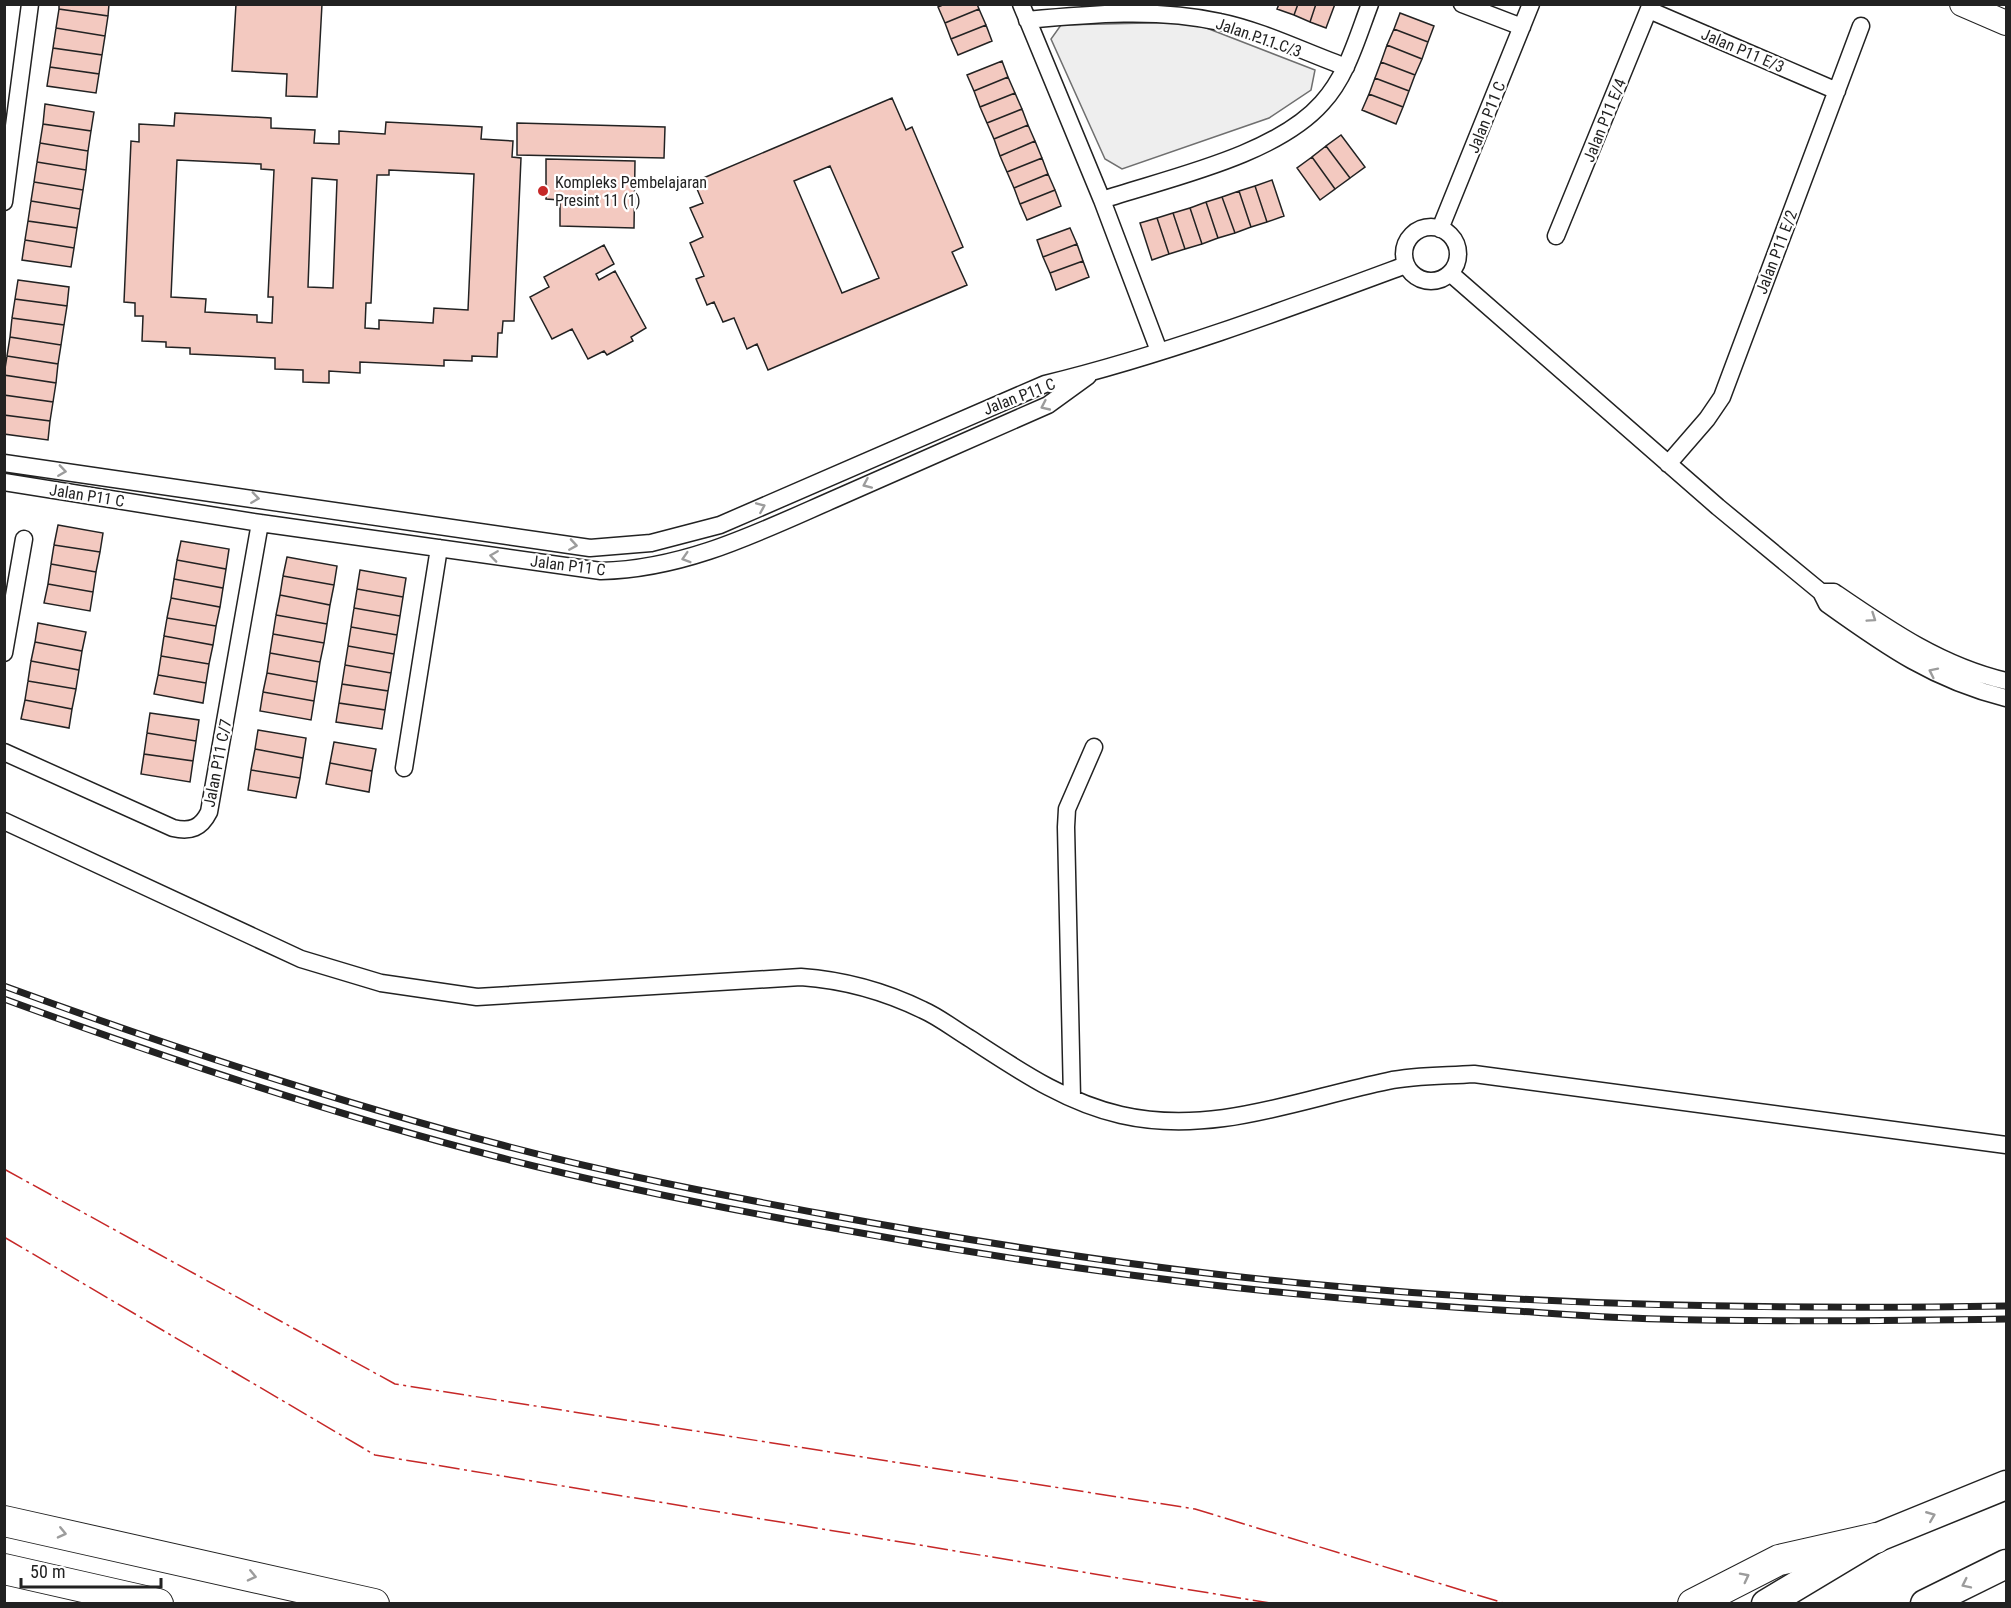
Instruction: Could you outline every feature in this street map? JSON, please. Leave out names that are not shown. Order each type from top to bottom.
[{"type":"highway","points":[[1766,1604],[1876,1538],[2007,1485]]},
{"type":"highway","points":[[4,1521],[374,1604]]},
{"type":"highway","points":[[1693,1604],[1779,1560],[1876,1538]]},
{"type":"highway","points":[[1925,1604],[2007,1564]]},
{"type":"highway","points":[[4,1569],[158,1604]]},
{"type":"main road","points":[[1962,4],[2007,22]]},
{"type":"street","points":[[4,202],[30,4]]},
{"type":"street","points":[[1102,200],[1240,155],[1295,128],[1323,102],[1346,67],[1370,4]]},
{"type":"street","points":[[1462,4],[1522,27]]},
{"type":"street","name":"Jalan P11 C","points":[[1440,229],[1531,4]]},
{"type":"street","name":"Jalan P11 E/3","points":[[1650,7],[1837,91]]},
{"type":"street","name":"Jalan P11 E/4","points":[[1556,236],[1650,7]]},
{"type":"street","points":[[1024,12],[1102,200],[1159,351]]},
{"type":"street","name":"Jalan P11 C/3","points":[[1024,12],[1189,15],[1223,22],[1346,67]]},
{"type":"street","name":"Jalan P11 E/2","points":[[1668,464],[1722,397],[1861,26]]},
{"type":"street","points":[[1426,227],[1440,229],[1450,235],[1458,250],[1458,258],[1450,273],[1443,279],[1427,281],[1412,273],[1406,265],[1404,250],[1411,235],[1426,227]]},
{"type":"street","name":"Jalan P11 C","points":[[4,463],[590,548],[626,547],[720,525],[1045,384],[1093,372],[1159,351],[1406,265]]},
{"type":"street","points":[[1450,273],[1668,464],[1821,592],[1827,604],[1900,656],[1952,681],[2007,698]]},
{"type":"street","name":"Jalan P11 C","points":[[4,482],[260,523],[601,571],[657,567],[729,545],[1048,405],[1093,372]]},
{"type":"street","name":"Jalan P11 C/7","points":[[4,752],[173,828],[185,831],[195,829],[204,822],[209,812],[260,523]]},
{"type":"street","points":[[4,653],[24,539]]},
{"type":"street","points":[[404,768],[440,548]]},
{"type":"street","points":[[1821,592],[1834,592],[1916,646],[1956,665],[2005,678]]},
{"type":"street","points":[[1072,1098],[1067,809],[1094,747]]},
{"type":"street","points":[[4,821],[301,960],[381,983],[477,997],[801,977],[827,979],[889,996],[924,1010],[1040,1084],[1122,1115],[1169,1122],[1223,1120],[1391,1080],[1474,1074],[2007,1145]]},
{"type":"shaded area","points":[[1191,22],[1315,70],[1311,90],[1269,118],[1122,169],[1105,159],[1051,39],[1061,25]]},
{"type":"building","points":[[59,4],[109,4],[108,16],[59,9]]},
{"type":"building","points":[[236,4],[322,4],[317,97],[286,96],[287,74],[232,71]]},
{"type":"building","points":[[945,4],[977,4],[979,9],[945,23],[938,7]]},
{"type":"building","points":[[1279,4],[1298,4],[1294,15],[1277,9]]},
{"type":"building","points":[[1298,4],[1316,4],[1310,22],[1294,15]]},
{"type":"building","points":[[1316,4],[1335,4],[1326,28],[1310,22]]},
{"type":"building","points":[[59,9],[108,16],[105,36],[56,28]]},
{"type":"building","points":[[979,9],[986,25],[951,39],[945,23]]},
{"type":"building","points":[[1400,13],[1434,26],[1428,42],[1394,29]]},
{"type":"building","points":[[986,25],[992,41],[958,55],[951,39]]},
{"type":"building","points":[[56,28],[105,36],[102,55],[53,48]]},
{"type":"building","points":[[1394,29],[1428,42],[1422,59],[1387,45]]},
{"type":"building","points":[[1387,45],[1422,59],[1415,75],[1381,62]]},
{"type":"building","points":[[53,48],[102,55],[99,74],[50,67]]},
{"type":"building","points":[[1002,61],[1008,77],[974,91],[967,75]]},
{"type":"building","points":[[1381,62],[1415,75],[1409,91],[1375,78]]},
{"type":"building","points":[[50,67],[99,74],[96,93],[47,86]]},
{"type":"building","points":[[1008,77],[1015,93],[980,107],[974,91]]},
{"type":"building","points":[[1375,78],[1409,91],[1403,107],[1369,94]]},
{"type":"building","points":[[1015,93],[1022,109],[987,123],[980,107]]},
{"type":"building","points":[[1369,94],[1403,107],[1396,124],[1362,110]]},
{"type":"building","points":[[892,98],[906,130],[912,127],[963,247],[952,252],[967,285],[768,370],[757,344],[747,349],[734,318],[723,322],[714,302],[707,305],[696,279],[704,276],[690,243],[703,237],[690,208],[703,203],[694,182]],"holes":[[[830,166],[879,278],[842,293],[794,181]]]},
{"type":"building","points":[[45,104],[94,112],[91,131],[43,124]]},
{"type":"building","points":[[1022,109],[1028,125],[994,139],[987,123]]},
{"type":"building","points":[[175,113],[271,118],[271,128],[315,130],[314,143],[339,144],[339,131],[385,134],[386,122],[482,127],[481,139],[513,141],[512,157],[521,158],[514,321],[503,321],[502,333],[498,333],[497,357],[472,356],[472,361],[444,360],[444,366],[360,362],[360,373],[329,371],[329,383],[303,382],[303,370],[275,369],[275,358],[190,354],[190,348],[166,347],[166,342],[142,341],[143,316],[135,316],[135,303],[124,302],[131,141],[139,142],[139,124],[174,126]],"holes":[[[177,160],[261,164],[261,169],[274,170],[268,297],[273,297],[272,323],[257,322],[257,315],[205,312],[206,299],[171,297]],[[389,170],[474,174],[468,310],[434,308],[433,323],[379,320],[379,329],[365,328],[366,303],[371,303],[377,175],[389,175]],[[312,178],[337,180],[333,288],[308,287]]]},
{"type":"building","points":[[517,123],[665,127],[664,158],[517,155]]},
{"type":"building","points":[[43,124],[91,131],[88,151],[40,143]]},
{"type":"building","points":[[1028,125],[1035,141],[1000,156],[994,139]]},
{"type":"building","points":[[1341,135],[1365,167],[1350,178],[1326,146]]},
{"type":"building","points":[[1035,141],[1042,158],[1007,172],[1000,156]]},
{"type":"building","points":[[40,143],[88,151],[86,170],[37,162]]},
{"type":"building","points":[[1326,146],[1350,178],[1335,189],[1312,157]]},
{"type":"building","points":[[1312,157],[1335,189],[1320,200],[1297,168]]},
{"type":"building","points":[[1042,158],[1048,174],[1014,188],[1007,172]]},
{"type":"building","points":[[546,159],[635,161],[634,228],[560,226],[560,200],[546,199]]},
{"type":"building","points":[[37,162],[86,170],[83,190],[34,182]]},
{"type":"building","points":[[1048,174],[1055,190],[1020,204],[1014,188]]},
{"type":"building","points":[[1272,180],[1284,216],[1267,222],[1255,186]]},
{"type":"building","points":[[34,182],[83,190],[80,209],[31,201]]},
{"type":"building","points":[[1255,186],[1267,222],[1251,227],[1239,191]]},
{"type":"building","points":[[1055,190],[1061,206],[1027,220],[1020,204]]},
{"type":"building","points":[[1239,191],[1251,227],[1235,233],[1222,197]]},
{"type":"building","points":[[1222,197],[1235,233],[1218,238],[1206,202]]},
{"type":"building","points":[[31,201],[80,209],[77,228],[28,221]]},
{"type":"building","points":[[1206,202],[1218,238],[1202,244],[1190,208]]},
{"type":"building","points":[[1190,208],[1202,244],[1185,249],[1173,213]]},
{"type":"building","points":[[1173,213],[1185,249],[1169,254],[1157,218]]},
{"type":"building","points":[[1157,218],[1169,254],[1152,260],[1140,223]]},
{"type":"building","points":[[28,221],[77,228],[74,248],[25,240]]},
{"type":"building","points":[[1070,228],[1077,244],[1043,257],[1037,240]]},
{"type":"building","points":[[25,240],[74,248],[71,267],[22,260]]},
{"type":"building","points":[[1077,244],[1083,261],[1050,273],[1043,257]]},
{"type":"building","points":[[604,245],[614,264],[596,274],[599,280],[615,271],[646,328],[631,337],[633,341],[607,355],[604,351],[588,359],[572,329],[552,339],[530,297],[549,287],[544,277]]},
{"type":"building","points":[[1083,261],[1089,277],[1056,290],[1050,273]]},
{"type":"building","points":[[18,280],[69,287],[67,306],[15,299]]},
{"type":"building","points":[[15,299],[67,306],[64,325],[12,318]]},
{"type":"building","points":[[12,318],[64,325],[61,345],[10,337]]},
{"type":"building","points":[[10,337],[61,345],[58,364],[7,356]]},
{"type":"building","points":[[7,356],[58,364],[56,383],[4,375]]},
{"type":"building","points":[[4,375],[56,383],[53,402],[4,395]]},
{"type":"building","points":[[4,395],[53,402],[50,421],[4,415]]},
{"type":"building","points":[[4,415],[50,421],[48,440],[4,434]]},
{"type":"building","points":[[58,525],[103,533],[100,552],[54,545]]},
{"type":"building","points":[[181,541],[229,549],[226,569],[177,560]]},
{"type":"building","points":[[54,545],[100,552],[96,572],[51,564]]},
{"type":"building","points":[[287,557],[337,566],[334,585],[283,576]]},
{"type":"building","points":[[177,560],[226,569],[223,588],[174,579]]},
{"type":"building","points":[[51,564],[96,572],[93,592],[48,584]]},
{"type":"building","points":[[360,570],[406,578],[403,597],[357,589]]},
{"type":"building","points":[[283,576],[334,585],[330,605],[280,595]]},
{"type":"building","points":[[174,579],[223,588],[220,607],[171,598]]},
{"type":"building","points":[[48,584],[93,592],[90,611],[44,603]]},
{"type":"building","points":[[357,589],[403,597],[400,616],[354,608]]},
{"type":"building","points":[[280,595],[330,605],[327,624],[276,615]]},
{"type":"building","points":[[171,598],[220,607],[216,626],[167,618]]},
{"type":"building","points":[[354,608],[400,616],[397,635],[351,627]]},
{"type":"building","points":[[276,615],[327,624],[324,643],[273,634]]},
{"type":"building","points":[[167,618],[216,626],[213,645],[164,636]]},
{"type":"building","points":[[38,623],[86,632],[82,651],[35,642]]},
{"type":"building","points":[[351,627],[397,635],[394,654],[348,646]]},
{"type":"building","points":[[273,634],[324,643],[320,662],[270,653]]},
{"type":"building","points":[[164,636],[213,645],[209,664],[161,656]]},
{"type":"building","points":[[35,642],[82,651],[79,670],[31,661]]},
{"type":"building","points":[[348,646],[394,654],[391,673],[345,665]]},
{"type":"building","points":[[270,653],[320,662],[317,682],[267,673]]},
{"type":"building","points":[[161,656],[209,664],[206,683],[158,675]]},
{"type":"building","points":[[31,661],[79,670],[76,689],[28,681]]},
{"type":"building","points":[[345,665],[391,673],[388,691],[342,684]]},
{"type":"building","points":[[267,673],[317,682],[314,701],[263,692]]},
{"type":"building","points":[[158,675],[206,683],[203,703],[154,694]]},
{"type":"building","points":[[28,681],[76,689],[72,709],[25,700]]},
{"type":"building","points":[[342,684],[388,691],[385,710],[339,703]]},
{"type":"building","points":[[263,692],[314,701],[311,720],[260,711]]},
{"type":"building","points":[[25,700],[72,709],[69,728],[21,719]]},
{"type":"building","points":[[339,703],[385,710],[382,729],[336,722]]},
{"type":"building","points":[[150,713],[199,720],[196,741],[147,733]]},
{"type":"building","points":[[258,730],[306,738],[303,758],[255,749]]},
{"type":"building","points":[[147,733],[196,741],[193,761],[144,754]]},
{"type":"building","points":[[334,742],[376,749],[372,771],[330,763]]},
{"type":"building","points":[[255,749],[303,758],[300,778],[251,770]]},
{"type":"building","points":[[144,754],[193,761],[190,782],[141,774]]},
{"type":"building","points":[[330,763],[372,771],[369,792],[326,784]]},
{"type":"building","points":[[251,770],[300,778],[296,798],[248,790]]},
{"type":"railway","points":[[4,986],[252,1072],[502,1145],[702,1191],[1001,1245],[1240,1277],[1476,1297],[1741,1307],[2006,1306]]},
{"type":"railway","points":[[4,999],[127,1043],[314,1105],[502,1158],[708,1204],[1003,1257],[1258,1290],[1586,1316],[1745,1321],[2006,1319]]},
{"type":"power","points":[[4,1169],[395,1384],[1195,1509],[1507,1604]]},
{"type":"power","points":[[4,1237],[375,1455],[1276,1604]]},
{"type":"place","name":"Kompleks Pembelajaran Presint 11 (1)","points":[[543,191]]}]
